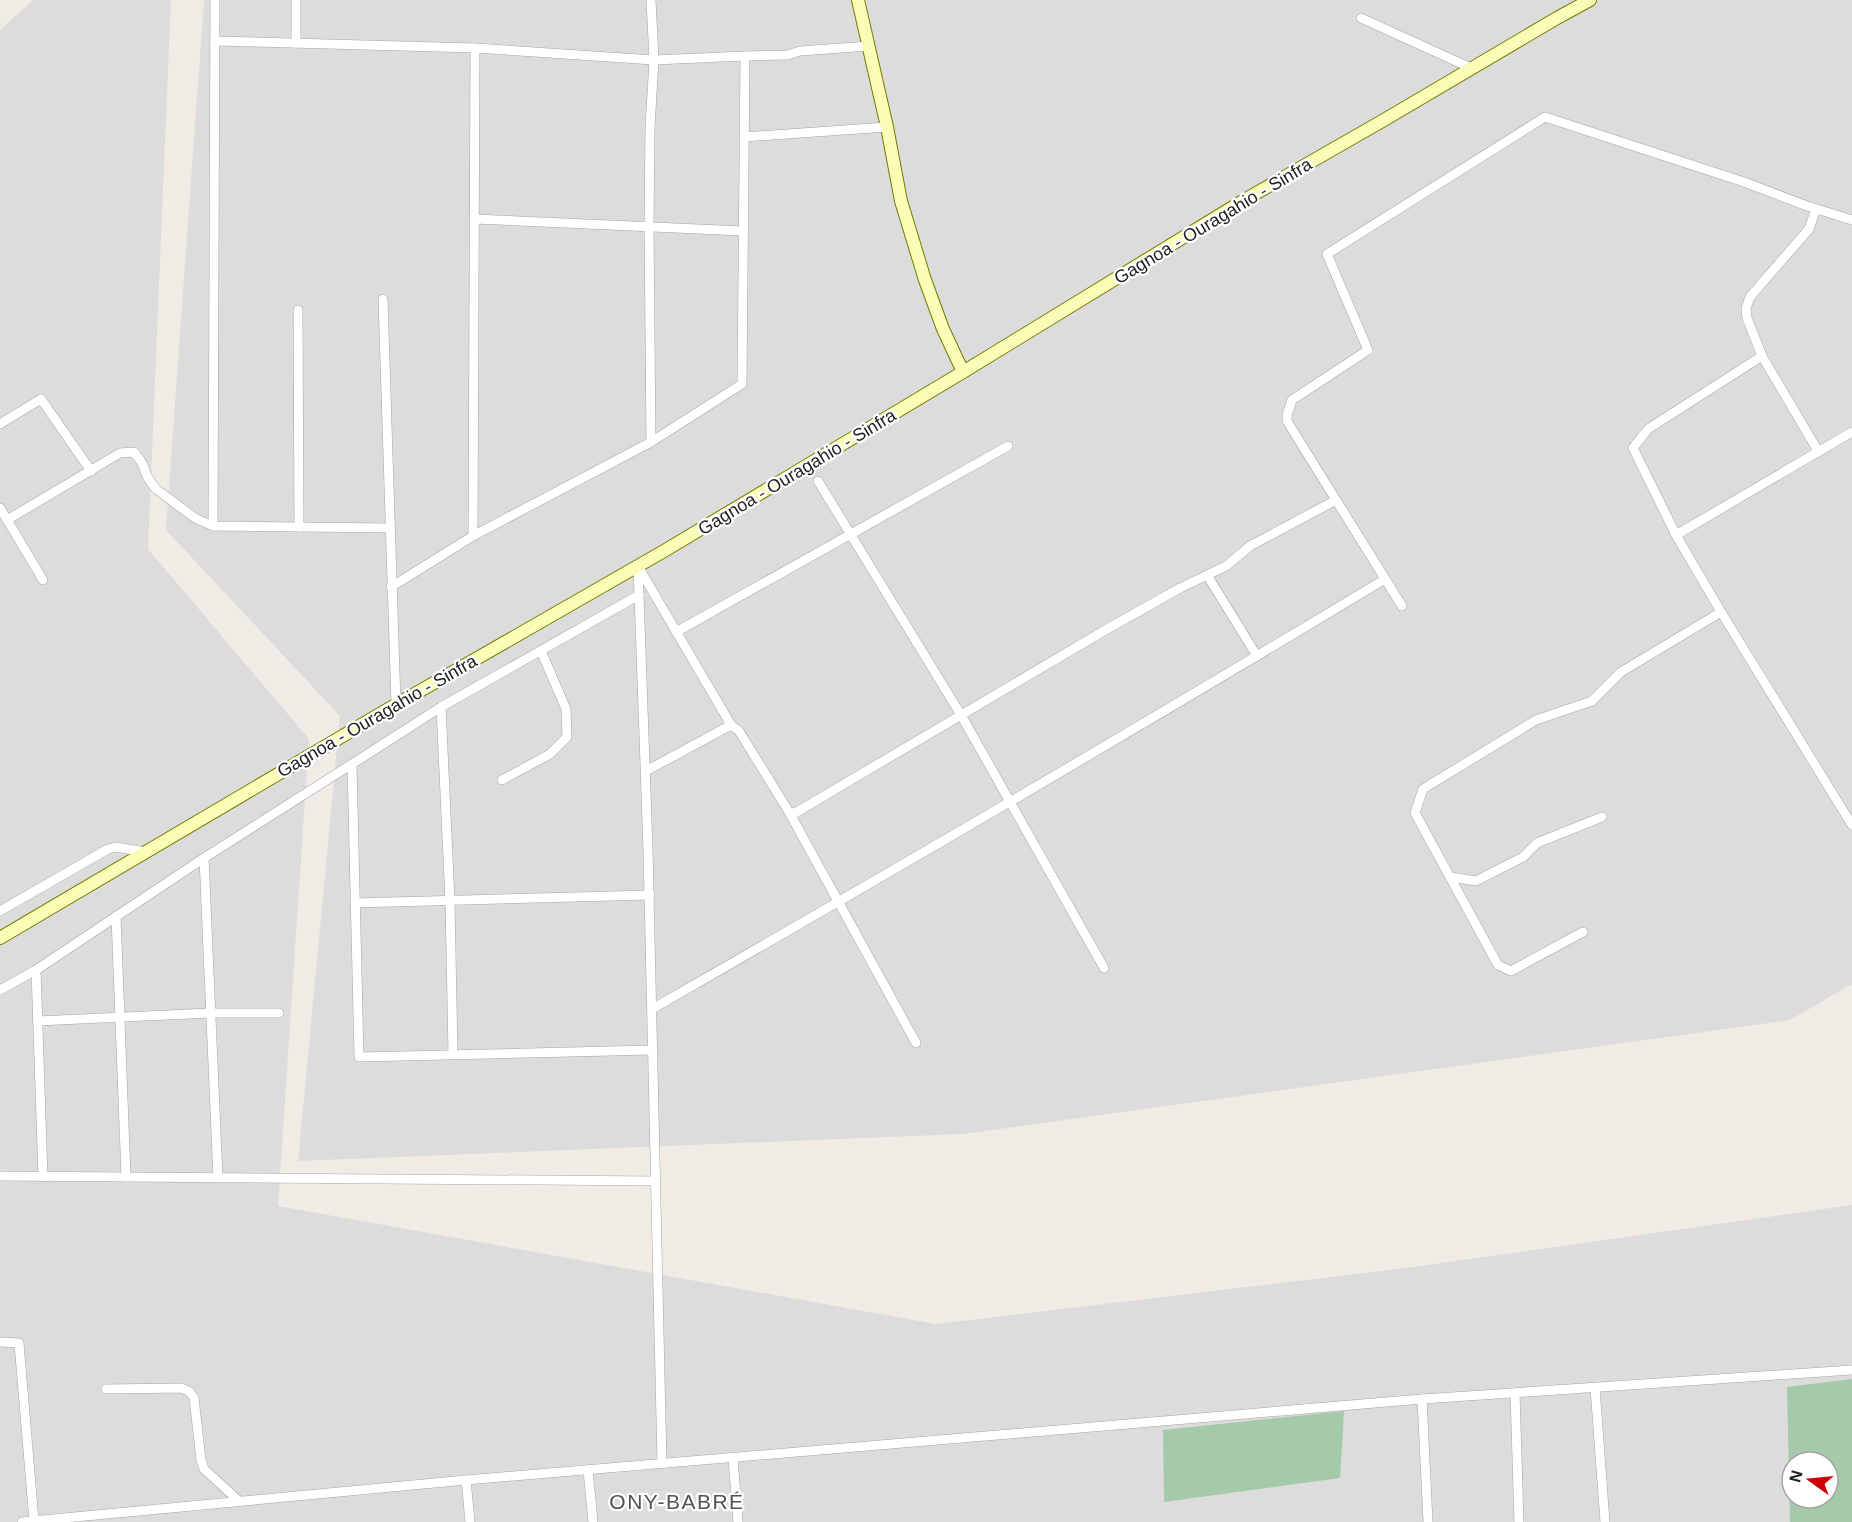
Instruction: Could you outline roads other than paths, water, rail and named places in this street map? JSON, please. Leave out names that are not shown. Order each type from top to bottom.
[{"type":"main road","points":[[858,0],[901,201],[925,280],[943,329],[963,372]]},
{"type":"main road","name":"Gagnoa - Ouragahio - Sinfra","points":[[0,938],[396,704],[638,566],[963,372],[1246,199],[1590,0]]},
{"type":"street","points":[[213,526],[214,0]]},
{"type":"street","points":[[296,0],[296,43]]},
{"type":"street","points":[[651,0],[654,60],[650,127],[649,227],[651,442]]},
{"type":"street","points":[[1361,18],[1471,68]]},
{"type":"street","points":[[214,41],[475,48],[654,60],[788,55],[800,51],[869,46]]},
{"type":"street","points":[[473,536],[475,48]]},
{"type":"street","points":[[391,587],[473,536],[651,442],[742,384],[745,56]]},
{"type":"street","points":[[1402,606],[1287,421],[1292,400],[1368,350],[1327,254],[1545,117],[1852,220]]},
{"type":"street","points":[[744,137],[887,127]]},
{"type":"street","points":[[1816,209],[1809,229],[1750,297],[1746,308],[1747,318],[1762,356],[1818,451]]},
{"type":"street","points":[[474,219],[743,231]]},
{"type":"street","points":[[383,299],[396,704]]},
{"type":"street","points":[[298,310],[299,527]]},
{"type":"street","points":[[1762,356],[1648,429],[1633,448],[1676,535],[1852,825]]},
{"type":"street","points":[[0,424],[41,399],[91,471]]},
{"type":"street","points":[[1676,535],[1852,432]]},
{"type":"street","points":[[676,632],[1008,446]]},
{"type":"street","points":[[7,520],[120,453],[134,452],[156,489],[195,518],[213,526],[390,528]]},
{"type":"street","points":[[818,482],[961,715],[1104,968]]},
{"type":"street","points":[[789,812],[795,813],[1107,629],[1180,588],[1226,566],[1250,546],[1336,500]]},
{"type":"street","points":[[0,508],[43,580]]},
{"type":"street","points":[[638,566],[650,896],[662,1464]]},
{"type":"street","points":[[638,566],[731,725],[739,731],[789,812],[916,1043]]},
{"type":"street","points":[[1207,575],[1257,656]]},
{"type":"street","points":[[652,1009],[1385,579]]},
{"type":"street","points":[[0,990],[36,970],[204,858],[441,708],[639,594]]},
{"type":"street","points":[[1583,932],[1511,971],[1498,965],[1414,813],[1423,789],[1536,720],[1593,701],[1621,672],[1721,612]]},
{"type":"street","points":[[502,780],[550,754],[567,737],[566,708],[540,651]]},
{"type":"street","points":[[441,708],[450,901],[453,1054]]},
{"type":"street","points":[[646,771],[731,725]]},
{"type":"street","points":[[352,764],[359,1057],[653,1050]]},
{"type":"street","points":[[1450,877],[1476,880],[1523,857],[1537,843],[1602,817]]},
{"type":"street","points":[[0,911],[108,849],[116,847],[146,852]]},
{"type":"street","points":[[204,858],[218,1178]]},
{"type":"street","points":[[355,903],[650,896]]},
{"type":"street","points":[[116,916],[126,1177]]},
{"type":"street","points":[[36,970],[43,1177]]},
{"type":"street","points":[[37,1021],[211,1013],[279,1013]]},
{"type":"street","points":[[0,1176],[656,1181]]},
{"type":"street","points":[[0,1341],[19,1343],[34,1521]]},
{"type":"street","points":[[22,1522],[466,1480],[1422,1399],[1852,1370]]},
{"type":"street","points":[[1595,1388],[1605,1522]]},
{"type":"street","points":[[106,1389],[182,1389],[190,1392],[194,1398],[204,1469],[239,1501]]},
{"type":"street","points":[[1515,1393],[1519,1522]]},
{"type":"street","points":[[1422,1399],[1428,1522]]},
{"type":"street","points":[[733,1458],[738,1522]]},
{"type":"street","points":[[588,1470],[593,1522]]},
{"type":"street","points":[[466,1480],[470,1522]]},
{"type":"district","name":"ONY-BABRÉ","points":[[677,1502]]}]
